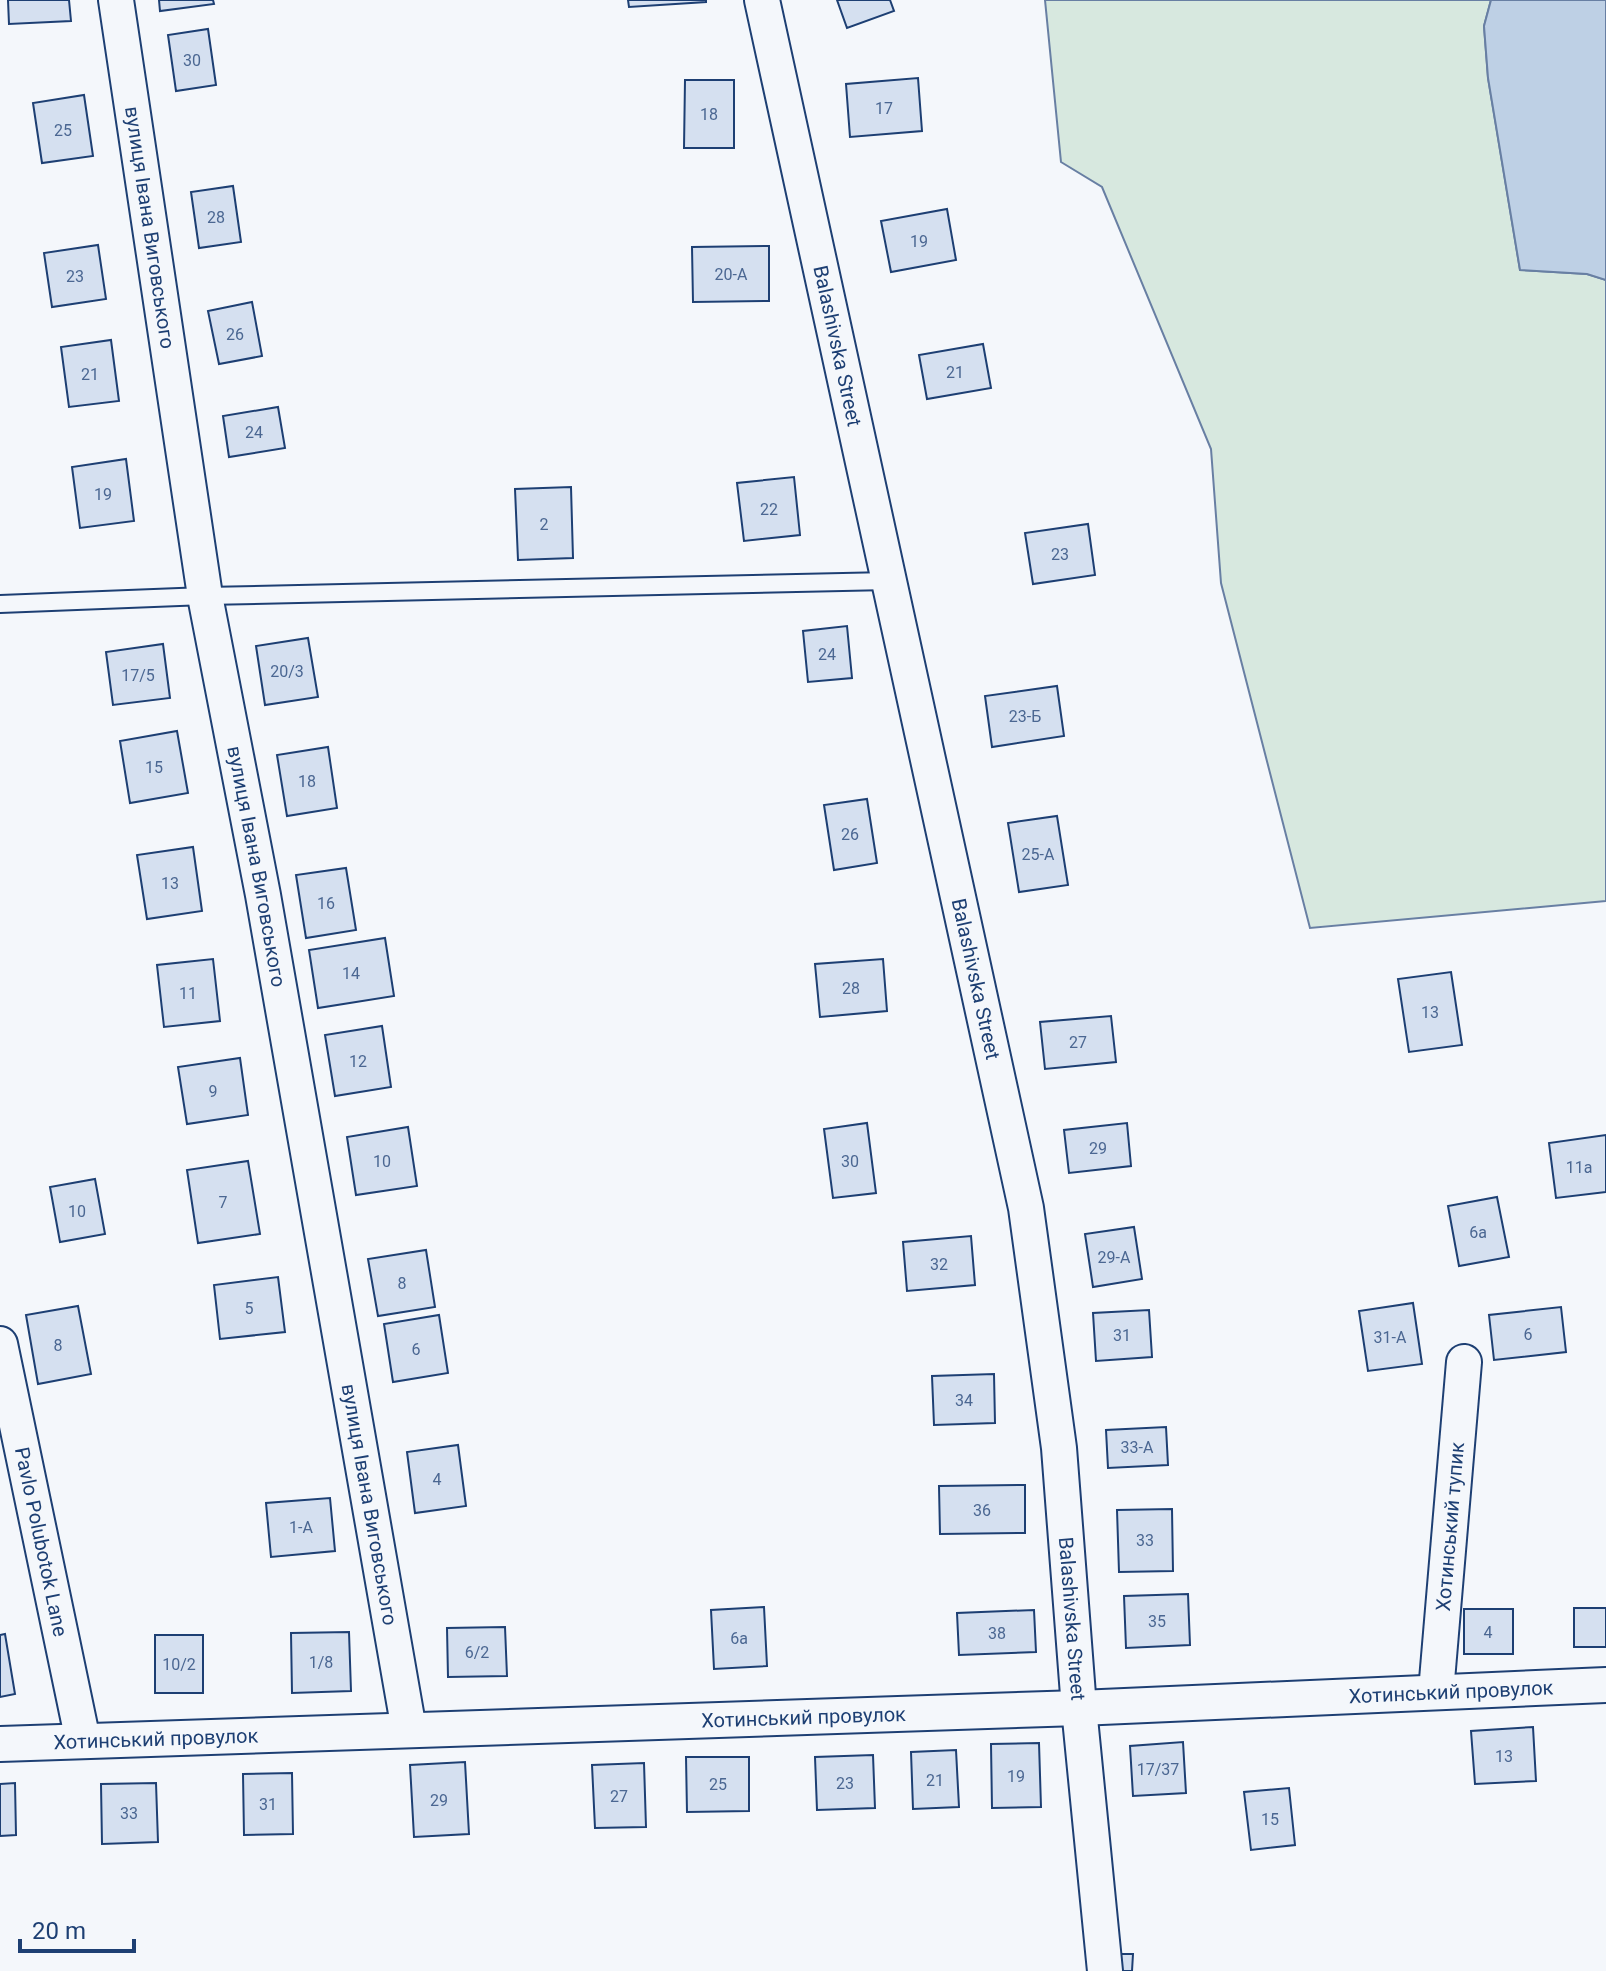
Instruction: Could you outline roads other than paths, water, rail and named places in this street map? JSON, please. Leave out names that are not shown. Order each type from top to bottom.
[{"type":"street","name":"вулиця Івана Виговського","points":[[116,0],[205,596],[266,910],[409,1730]]},
{"type":"street","name":"Balashivska Street","points":[[762,0],[1026,1208],[1059,1448],[1079,1708],[1105,1971]]},
{"type":"street","name":"Pavlo Polubotok Lane","points":[[0,1344],[83,1741]]},
{"type":"street","name":"Хотинський тупик","points":[[1436,1692],[1464,1362]]},
{"type":"street","name":"Хотинський провулок","points":[[0,1744],[1079,1708],[1606,1685]]},
{"type":"lane","points":[[0,604],[205,596],[889,581]]},
{"type":"water","points":[[1491,0],[1606,0],[1606,280],[1587,274],[1520,270],[1488,78],[1484,26]]}]
